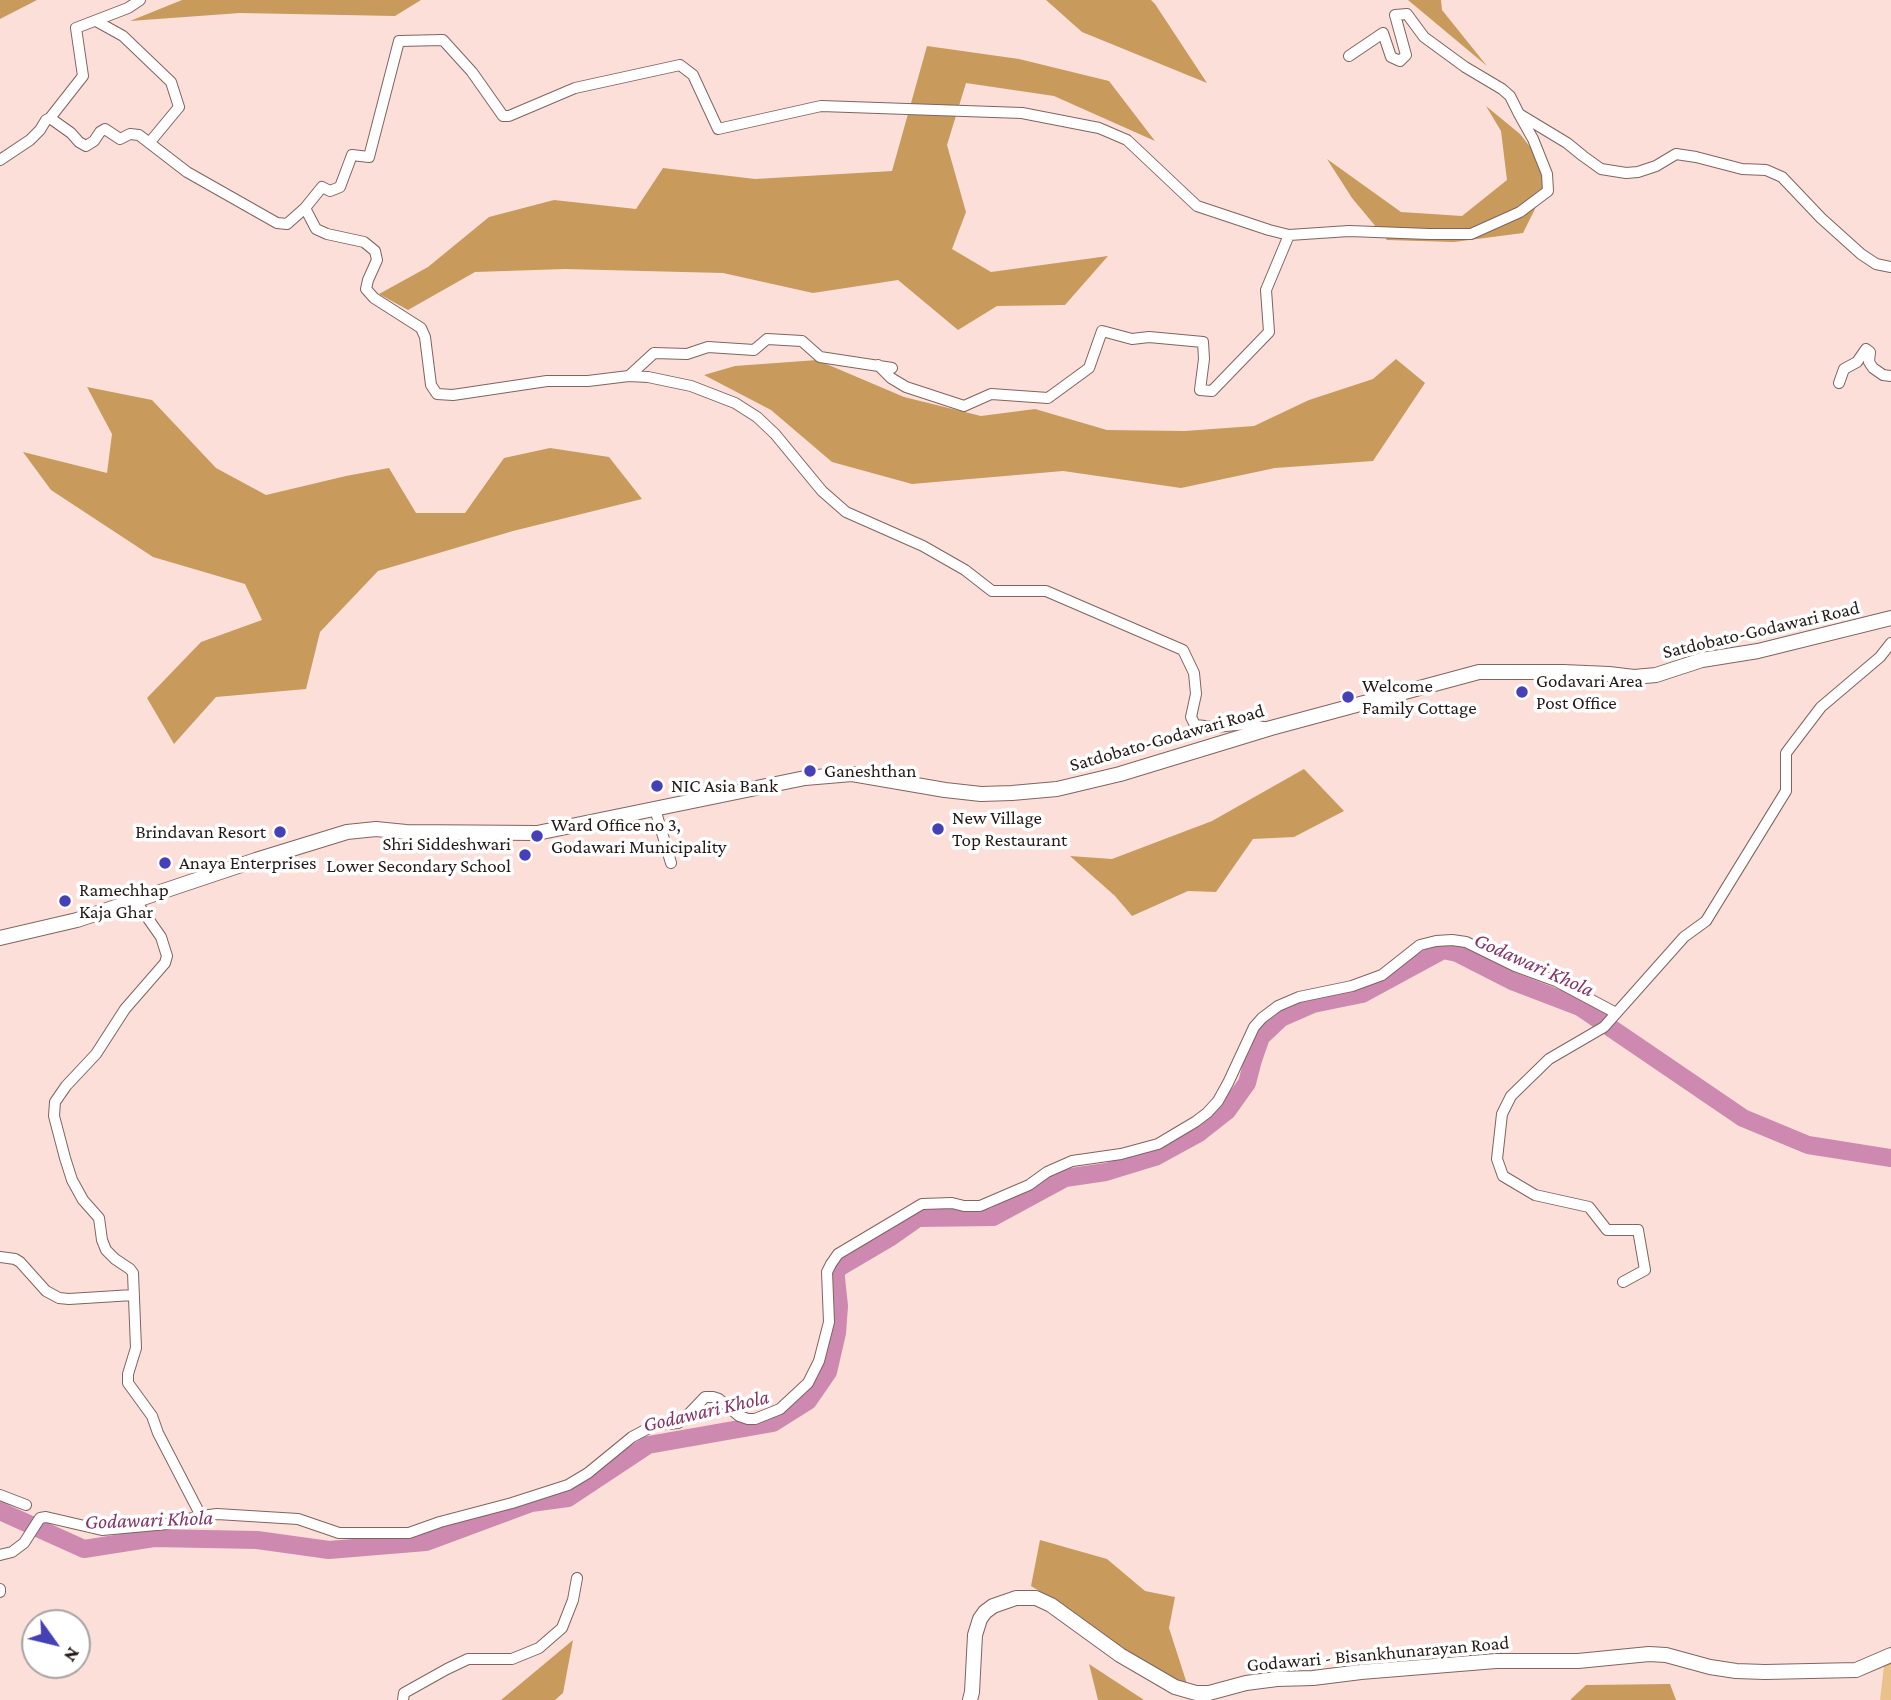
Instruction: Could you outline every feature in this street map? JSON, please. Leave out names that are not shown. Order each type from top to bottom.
[{"type":"street","points":[[0,160],[40,130],[83,76],[76,28],[128,8],[140,0]]},
{"type":"street","points":[[50,118],[86,146],[105,129],[120,139],[130,134],[139,135],[187,172],[277,223],[286,224],[305,208],[322,187],[330,191],[340,187],[352,155],[369,157],[399,41],[443,40],[472,72],[503,116],[509,116],[575,88],[680,65],[693,75],[718,129],[821,106],[1022,113],[1099,128],[1127,140],[1197,206],[1289,235],[1349,231],[1471,234],[1520,212],[1548,191],[1546,174],[1533,139],[1510,96],[1424,37],[1407,14],[1395,15],[1406,55],[1400,61],[1391,57],[1383,33],[1349,56]]},
{"type":"street","points":[[96,21],[122,36],[171,82],[179,107],[150,142]]},
{"type":"street","points":[[1519,114],[1567,143],[1601,169],[1637,172],[1656,166],[1676,154],[1742,169],[1766,170],[1782,177],[1821,218],[1861,254],[1876,264],[1891,267]]},
{"type":"street","points":[[305,208],[316,229],[364,242],[375,251],[377,260],[366,289],[374,298],[421,328],[425,337],[431,385],[438,394],[453,395],[547,381],[588,381],[629,376],[691,386],[734,403],[757,417],[775,434],[822,491],[846,512],[923,546],[965,570],[992,591],[1046,591],[1183,650],[1194,673],[1196,694],[1192,717],[1195,725],[1215,727],[1247,724],[1271,728]]},
{"type":"street","points":[[878,366],[906,387],[964,405],[991,394],[1048,398],[1089,368],[1102,331],[1132,340],[1149,337],[1203,342],[1200,390],[1212,391],[1269,332],[1266,290],[1289,235]]},
{"type":"street","points":[[629,376],[653,353],[688,354],[708,347],[754,350],[767,339],[802,341],[820,357],[892,368]]},
{"type":"street","points":[[1839,383],[1844,369],[1857,362],[1866,349],[1870,352],[1869,362],[1873,368],[1883,375],[1891,376]]},
{"type":"street","name":"Satdobato-Godawari Road","points":[[0,939],[77,919],[347,832],[376,829],[537,833],[805,778],[852,774],[981,794],[1057,789],[1120,774],[1271,728],[1479,672],[1645,676],[1702,660],[1758,651],[1891,618]]},
{"type":"street","points":[[1623,1282],[1645,1270],[1638,1230],[1607,1230],[1588,1207],[1535,1195],[1503,1176],[1497,1159],[1502,1114],[1511,1096],[1549,1059],[1604,1027],[1684,937],[1706,921],[1786,791],[1786,753],[1821,707],[1880,657],[1891,643]]},
{"type":"street","points":[[655,809],[671,863]]},
{"type":"street","points":[[135,900],[161,937],[167,956],[165,963],[125,1009],[96,1054],[66,1086],[54,1107],[72,1180],[83,1200],[99,1217],[102,1240],[109,1255],[133,1273],[136,1348],[128,1383],[152,1416],[201,1516]]},
{"type":"street","points":[[0,1555],[12,1552],[24,1543],[40,1518],[46,1517],[102,1530],[167,1524],[217,1514],[298,1519],[339,1533],[409,1533],[568,1485],[589,1473],[632,1437],[654,1425],[678,1423],[705,1397],[719,1399],[739,1416],[748,1419],[780,1409],[808,1383],[819,1362],[829,1322],[827,1272],[838,1255],[922,1204],[980,1206],[1029,1185],[1047,1172],[1072,1161],[1121,1154],[1158,1144],[1195,1122],[1217,1101],[1254,1027],[1262,1018],[1278,1006],[1299,997],[1352,986],[1382,975],[1420,945],[1436,940],[1466,942],[1515,966],[1556,981],[1616,1013]]},
{"type":"street","points":[[0,1257],[20,1262],[46,1291],[59,1298],[133,1295]]},
{"type":"street","points":[[0,1495],[26,1505]]},
{"type":"street","points":[[403,1700],[404,1693],[468,1659],[512,1659],[539,1648],[562,1628],[573,1600],[576,1578]]},
{"type":"street","name":"Godawari - Bisankhunarayan Road","points":[[970,1700],[975,1635],[980,1619],[993,1606],[1016,1598],[1036,1598],[1051,1605],[1120,1655],[1175,1687],[1196,1693],[1209,1693],[1246,1683],[1277,1679],[1496,1661],[1578,1661],[1649,1654],[1666,1655],[1710,1667],[1765,1672],[1856,1670],[1891,1655]]},
{"type":"shaded area","points":[[0,0],[37,0],[0,19]]},
{"type":"shaded area","points":[[182,0],[421,0],[395,16],[240,13],[130,21]]},
{"type":"shaded area","points":[[1046,0],[1151,0],[1207,83],[1082,32]]},
{"type":"shaded area","points":[[1408,0],[1441,0],[1442,10],[1487,66]]},
{"type":"shaded area","points":[[927,46],[1019,59],[1109,81],[1155,141],[1054,96],[966,83],[947,145],[966,212],[952,249],[991,272],[1108,256],[1065,305],[997,306],[958,330],[898,280],[813,293],[723,273],[565,269],[475,272],[408,310],[379,294],[428,267],[489,217],[554,200],[636,209],[663,168],[755,179],[892,171]]},
{"type":"shaded area","points":[[1486,106],[1520,134],[1552,175],[1523,233],[1454,242],[1387,240],[1352,198],[1327,159],[1401,212],[1462,216],[1507,180],[1501,131]]},
{"type":"shaded area","points":[[1396,359],[1425,383],[1373,461],[1275,468],[1181,488],[1063,471],[912,484],[832,462],[771,410],[704,375],[735,366],[817,360],[904,397],[981,416],[1035,409],[1107,430],[1185,431],[1254,426],[1309,400],[1373,379]]},
{"type":"shaded area","points":[[87,387],[152,400],[216,468],[266,495],[389,468],[416,513],[465,513],[504,458],[550,448],[609,457],[642,499],[513,531],[378,571],[320,632],[306,689],[216,697],[174,744],[147,698],[201,642],[262,620],[245,584],[153,557],[51,490],[23,452],[107,473],[112,434]]},
{"type":"shaded area","points":[[1304,769],[1344,811],[1294,837],[1253,839],[1216,892],[1188,891],[1132,916],[1115,896],[1070,856],[1112,859],[1212,821]]},
{"type":"shaded area","points":[[1040,1540],[1107,1559],[1145,1591],[1175,1597],[1169,1628],[1188,1687],[1111,1649],[1068,1608],[1031,1586]]},
{"type":"shaded area","points":[[573,1640],[563,1693],[555,1700],[501,1700]]},
{"type":"shaded area","points":[[1891,1657],[1891,1700],[1880,1700],[1885,1658]]},
{"type":"shaded area","points":[[1089,1664],[1144,1700],[1098,1700]]},
{"type":"shaded area","points":[[1670,1684],[1676,1700],[1570,1700],[1586,1685]]},
{"type":"waterway","name":"Godawari Khola","points":[[0,1511],[84,1549],[154,1538],[257,1540],[329,1550],[426,1542],[531,1503],[568,1498],[648,1445],[773,1423],[808,1401],[828,1372],[837,1333],[839,1306],[836,1272],[840,1267],[918,1218],[993,1217],[1065,1178],[1106,1172],[1155,1157],[1199,1133],[1227,1111],[1247,1083],[1261,1037],[1281,1018],[1313,1004],[1362,994],[1443,950],[1457,953],[1512,981],[1580,1007],[1743,1118],[1808,1145],[1891,1158]]},
{"type":"place","name":"Godavari Area Post Office","points":[[1522,692]]},
{"type":"place","name":"Welcome Family Cottage","points":[[1348,697]]},
{"type":"place","name":"Ganeshthan","points":[[810,771]]},
{"type":"place","name":"NIC Asia Bank","points":[[657,786]]},
{"type":"place","name":"New Village Top Restaurant","points":[[938,829]]},
{"type":"place","name":"Brindavan Resort","points":[[280,832]]},
{"type":"place","name":"Ward Office no 3, Godawari Municipality","points":[[537,836]]},
{"type":"place","name":"Shri Siddeshwari Lower Secondary School","points":[[525,855]]},
{"type":"place","name":"Anaya Enterprises","points":[[165,863]]},
{"type":"place","name":"Ramechhap Kaja Ghar","points":[[65,901]]}]
